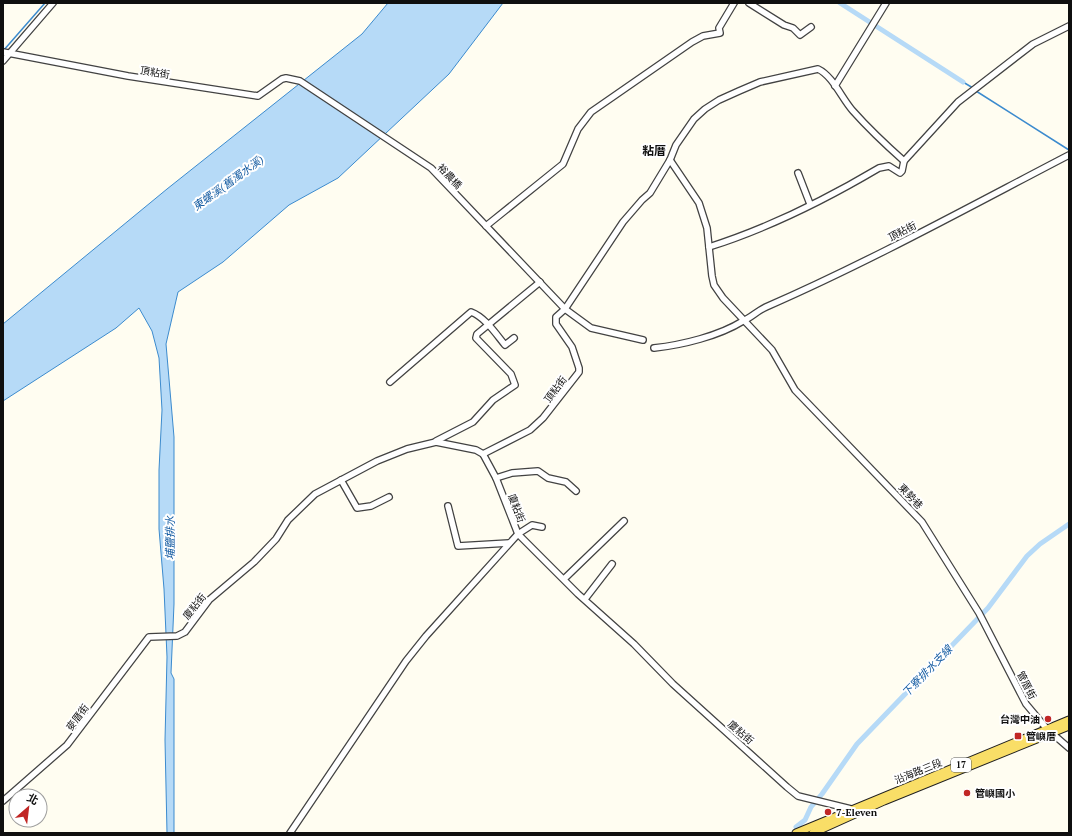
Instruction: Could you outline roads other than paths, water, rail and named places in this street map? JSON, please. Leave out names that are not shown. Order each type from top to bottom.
[{"type":"main road","name":"沿海路三段","points":[[1050,732],[1069,720]]},
{"type":"main road","name":"沿海路三段","points":[[796,833],[1050,732],[1069,726]]},
{"type":"main road","name":"沿海路三段","points":[[813,833],[855,810]]},
{"type":"street","points":[[3,61],[53,3]]},
{"type":"street","points":[[486,226],[563,164],[568,157],[578,129],[591,112],[692,42],[703,36],[720,33],[718,28],[734,3]]},
{"type":"street","points":[[750,3],[784,25],[793,28],[800,35],[810,27]]},
{"type":"street","points":[[835,86],[886,3]]},
{"type":"street","points":[[710,247],[744,236],[786,217],[810,204],[823,200],[883,166],[889,166],[900,173],[904,161],[958,102],[1033,44],[1069,26]]},
{"type":"street","name":"頂粘街","points":[[3,52],[128,76],[258,96],[282,79],[286,78],[300,81]]},
{"type":"street","name":"頂粘街","points":[[483,454],[530,430],[543,418],[579,372],[572,347],[556,324],[556,317],[565,309],[623,222],[650,193],[670,160],[676,145],[694,119],[705,109],[719,100],[760,82],[814,69],[824,72],[835,86],[841,97],[877,138],[904,161]]},
{"type":"street","name":"裕農橋","points":[[300,81],[431,168],[565,309]]},
{"type":"street","name":"頂粘街","points":[[654,348],[670,346],[704,337],[744,321],[754,313],[820,284],[1069,155]]},
{"type":"street","points":[[670,160],[699,203],[706,222],[714,285],[723,298],[744,321]]},
{"type":"street","points":[[798,173],[810,204]]},
{"type":"street","points":[[436,442],[473,422],[493,400],[515,385],[511,374],[476,338],[477,334],[540,282]]},
{"type":"street","points":[[565,309],[592,328],[643,340]]},
{"type":"street","points":[[390,382],[469,313],[476,313],[506,345],[514,338]]},
{"type":"street","name":"東勢巷","points":[[744,321],[772,350],[795,390],[922,522],[983,620]]},
{"type":"street","name":"廈粘街","points":[[156,636],[177,636],[185,632],[209,600],[254,562],[276,539],[288,520],[315,494],[407,449],[436,442],[476,450],[483,454],[496,478],[518,534],[584,599],[634,644],[673,684],[798,796],[855,810]]},
{"type":"street","points":[[496,478],[512,473],[538,471],[548,478],[566,482],[576,490]]},
{"type":"street","points":[[341,480],[357,508],[371,506],[389,498]]},
{"type":"street","points":[[448,506],[458,546],[509,542]]},
{"type":"street","points":[[564,579],[624,521]]},
{"type":"street","points":[[290,833],[406,661],[509,542],[532,525],[542,527]]},
{"type":"street","points":[[584,599],[612,564]]},
{"type":"street","name":"管厝街","points":[[983,620],[1026,704],[1050,732],[1069,748]]},
{"type":"street","name":"麥厝街","points":[[3,801],[67,745],[149,637],[156,636]]},
{"type":"water","points":[[388,3],[503,3],[449,74],[338,178],[289,205],[223,262],[178,292],[166,344],[174,437],[174,604],[171,673],[174,679],[174,833],[167,833],[165,740],[167,657],[164,589],[159,529],[159,470],[162,410],[159,358],[152,331],[139,308],[116,328],[3,401],[3,324],[167,189],[362,34]]},
{"type":"waterway","points":[[3,51],[45,3]]},
{"type":"waterway","points":[[840,3],[963,82]]},
{"type":"waterway","points":[[963,82],[973,88]]},
{"type":"waterway","points":[[976,91],[1069,150]]},
{"type":"waterway","name":"下寮排水支線","points":[[796,827],[805,820],[811,807],[822,794],[857,744],[988,608],[1027,556],[1040,544],[1069,524]]},
{"type":"place","name":"台灣中油","points":[[1048,719]]},
{"type":"place","name":"管嶼厝","points":[[1018,736]]},
{"type":"place","name":"管嶼國小","points":[[967,793]]},
{"type":"place","name":"7-Eleven","points":[[828,812]]},
{"type":"district","name":"粘厝","points":[[654,151]]},
{"type":"water label","name":"東螺溪(舊濁水溪)","points":[[228,183]]},
{"type":"water label","name":"埔鹽排水","points":[[170,538]]}]
